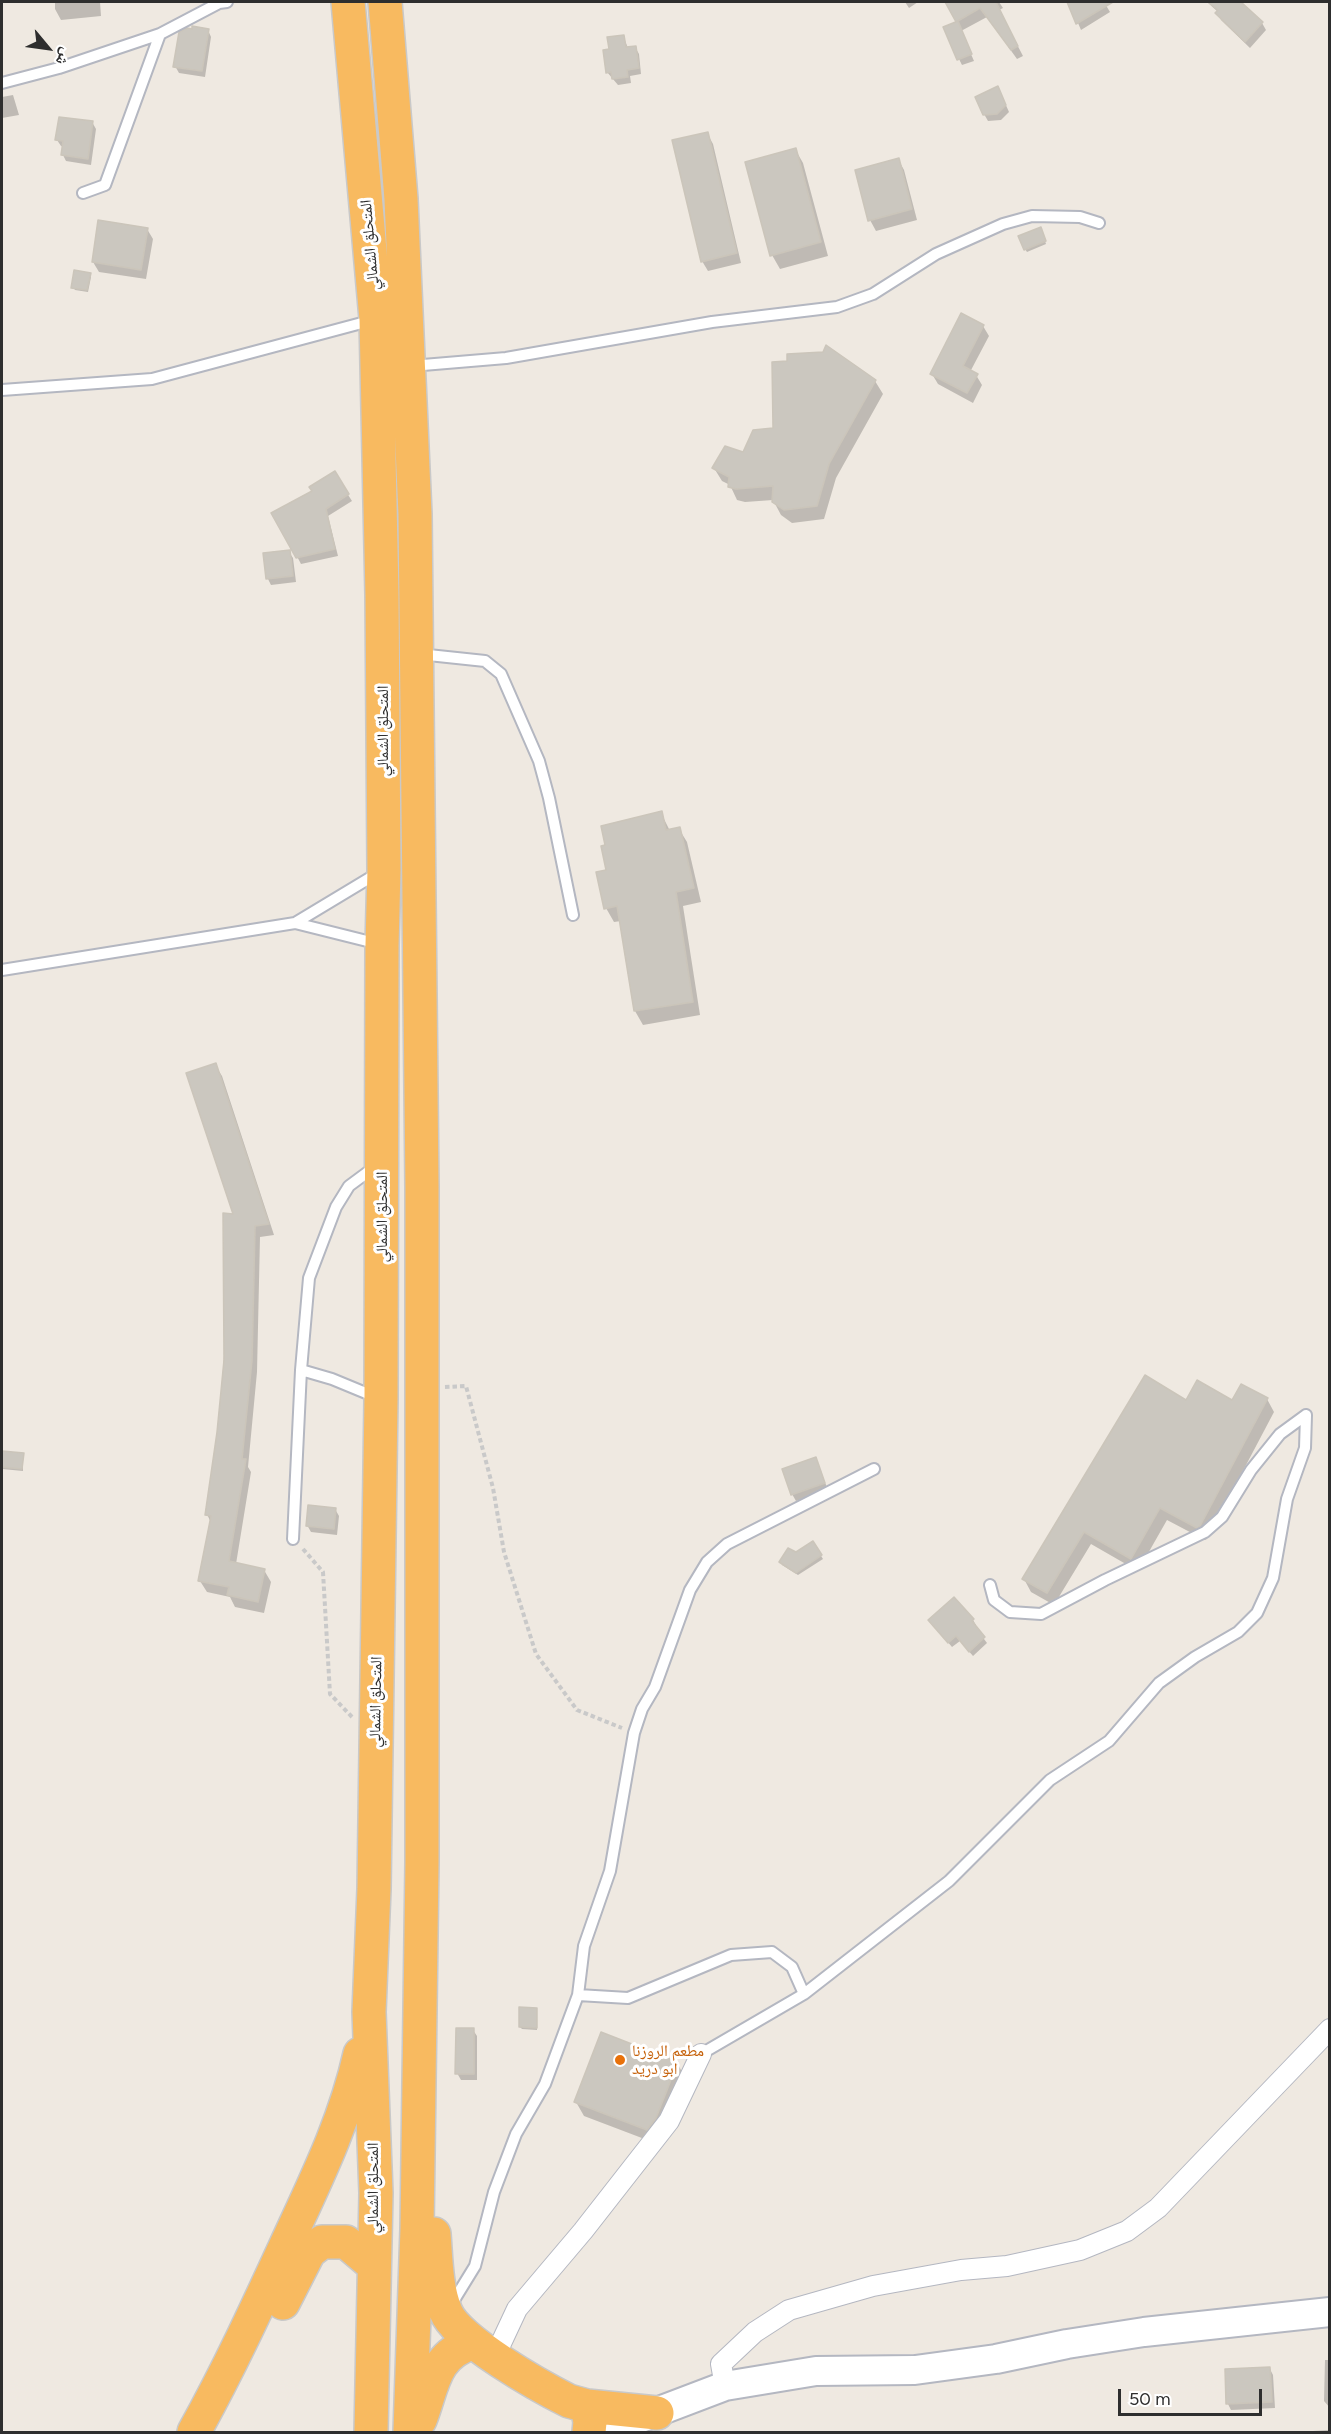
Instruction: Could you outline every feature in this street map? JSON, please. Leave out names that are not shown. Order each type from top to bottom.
[{"type":"highway","name":"المتحلق الشمالي","points":[[348,2],[376,319],[382,518],[384,870],[381,945],[381,1399],[374,1889],[369,2012],[376,2193],[372,2264],[370,2433]]},
{"type":"highway","name":"المتحلق الشمالي","points":[[385,2],[401,199],[415,514],[422,1387],[422,1862],[420,2088],[410,2433]]},
{"type":"highway","points":[[194,2433],[240,2344],[327,2156],[352,2091],[369,2012]]},
{"type":"highway","points":[[420,2088],[428,2153],[436,2263],[446,2313],[456,2327],[484,2350],[551,2392],[588,2419],[657,2413]]},
{"type":"highway","points":[[216,2433],[309,2252],[322,2242],[346,2242],[372,2264]]},
{"type":"highway","points":[[415,2433],[439,2366],[455,2349],[484,2350]]},
{"type":"main road","points":[[604,2433],[725,2386],[816,2370],[915,2370],[996,2359],[1067,2344],[1144,2332],[1329,2312]]},
{"type":"street","points":[[725,2386],[721,2364],[755,2332],[789,2310],[873,2286],[961,2270],[1007,2266],[1080,2250],[1127,2230],[1158,2208],[1329,2029]]},
{"type":"street","points":[[484,2350],[669,2121],[701,2054]]},
{"type":"lane","points":[[2,83],[59,68],[160,34],[219,3],[227,2]]},
{"type":"lane","points":[[83,193],[105,185],[160,34]]},
{"type":"lane","points":[[408,366],[506,358],[712,322],[837,307],[873,294],[936,255],[1003,224],[1032,216],[1080,217],[1099,223]]},
{"type":"lane","points":[[2,390],[152,379],[376,319]]},
{"type":"lane","points":[[416,654],[484,661],[501,674],[539,761],[573,915]]},
{"type":"lane","points":[[2,970],[295,923],[384,870]]},
{"type":"lane","points":[[295,923],[381,945]]},
{"type":"lane","points":[[293,1539],[301,1370],[309,1278],[336,1207],[349,1186],[369,1173],[382,1160]]},
{"type":"lane","points":[[301,1370],[332,1379],[381,1399]]},
{"type":"lane","points":[[701,2054],[804,1994],[949,1881],[1050,1780],[1109,1741],[1159,1683],[1195,1657],[1238,1632],[1257,1613],[1273,1578],[1287,1499],[1305,1448],[1306,1415],[1280,1434],[1251,1470],[1222,1517],[1205,1532],[1041,1614],[1010,1612],[994,1600],[990,1585]]},
{"type":"lane","points":[[446,2313],[475,2266],[494,2192],[516,2134],[545,2084],[578,1995],[584,1946],[610,1871],[634,1733],[642,1709],[655,1687],[690,1590],[707,1562],[727,1544],[874,1469]]},
{"type":"lane","points":[[578,1995],[628,1998],[731,1955],[772,1952],[792,1967],[804,1994]]},
{"type":"path","points":[[422,1387],[466,1386],[494,1488],[504,1552],[536,1654],[577,1710],[634,1733]]},
{"type":"path","points":[[293,1539],[323,1572],[330,1694],[375,1742]]},
{"type":"building","points":[[945,2],[996,2],[1018,46],[1011,50],[980,8],[956,22]]},
{"type":"building","points":[[1067,2],[1113,2],[1076,24]]},
{"type":"building","points":[[1208,2],[1241,2],[1263,22],[1245,42],[1215,13],[1218,10]]},
{"type":"building","points":[[958,21],[972,54],[957,60],[943,27]]},
{"type":"building","points":[[192,26],[209,29],[202,71],[173,67],[179,32],[187,28],[192,29]]},
{"type":"building","points":[[624,35],[626,47],[636,46],[639,68],[627,70],[628,77],[612,79],[611,72],[606,73],[603,50],[609,49],[607,37]]},
{"type":"building","points":[[998,86],[1006,105],[997,114],[983,115],[975,97]]},
{"type":"building","points":[[59,117],[93,121],[88,159],[61,155],[63,141],[55,140]]},
{"type":"building","points":[[708,132],[737,253],[701,262],[672,140]]},
{"type":"building","points":[[796,148],[821,242],[770,256],[745,162]]},
{"type":"building","points":[[899,158],[912,209],[868,221],[855,170]]},
{"type":"building","points":[[98,220],[148,228],[141,270],[92,262]]},
{"type":"building","points":[[1041,227],[1046,241],[1024,250],[1018,236]]},
{"type":"building","points":[[74,270],[91,273],[87,290],[71,288]]},
{"type":"building","points":[[961,313],[984,325],[963,366],[978,374],[967,393],[930,374]]},
{"type":"building","points":[[826,345],[876,380],[829,464],[817,506],[784,510],[772,502],[773,486],[736,489],[728,487],[729,477],[712,468],[725,446],[743,452],[753,430],[773,428],[772,362],[787,361],[787,354],[823,352]]},
{"type":"building","points":[[335,471],[349,494],[326,509],[335,549],[296,558],[271,513],[312,491],[309,487]]},
{"type":"building","points":[[290,550],[293,576],[266,579],[263,553]]},
{"type":"building","points":[[662,811],[666,830],[680,827],[694,888],[676,892],[693,1002],[634,1011],[617,906],[604,909],[596,872],[606,870],[601,846],[605,845],[601,826]]},
{"type":"building","points":[[216,1063],[269,1224],[255,1226],[252,1360],[242,1459],[246,1459],[229,1561],[265,1569],[258,1602],[227,1595],[229,1587],[198,1581],[211,1516],[205,1515],[217,1432],[224,1360],[223,1213],[233,1214],[186,1073]]},
{"type":"building","points":[[1145,1375],[1186,1400],[1197,1380],[1232,1400],[1241,1384],[1268,1398],[1200,1526],[1197,1528],[1160,1508],[1131,1559],[1084,1532],[1047,1593],[1022,1579]]},
{"type":"building","points":[[2,1451],[24,1453],[22,1469],[2,1467]]},
{"type":"building","points":[[816,1457],[825,1483],[791,1495],[782,1469]]},
{"type":"building","points":[[308,1505],[336,1508],[334,1529],[306,1526]]},
{"type":"building","points":[[813,1541],[822,1555],[796,1573],[779,1562],[788,1548],[796,1552]]},
{"type":"building","points":[[954,1597],[974,1619],[972,1621],[985,1637],[969,1652],[956,1636],[948,1643],[928,1620]]},
{"type":"building","points":[[519,2007],[537,2008],[537,2028],[519,2027]]},
{"type":"building","points":[[456,2028],[474,2028],[474,2074],[455,2074]]},
{"type":"building","points":[[601,2032],[678,2062],[656,2118],[647,2130],[574,2102]]},
{"type":"building","points":[[1270,2367],[1272,2402],[1226,2404],[1225,2369]]},
{"type":"place","name":"مطعم الروزنا ابو دريد","points":[[620,2060]]}]
